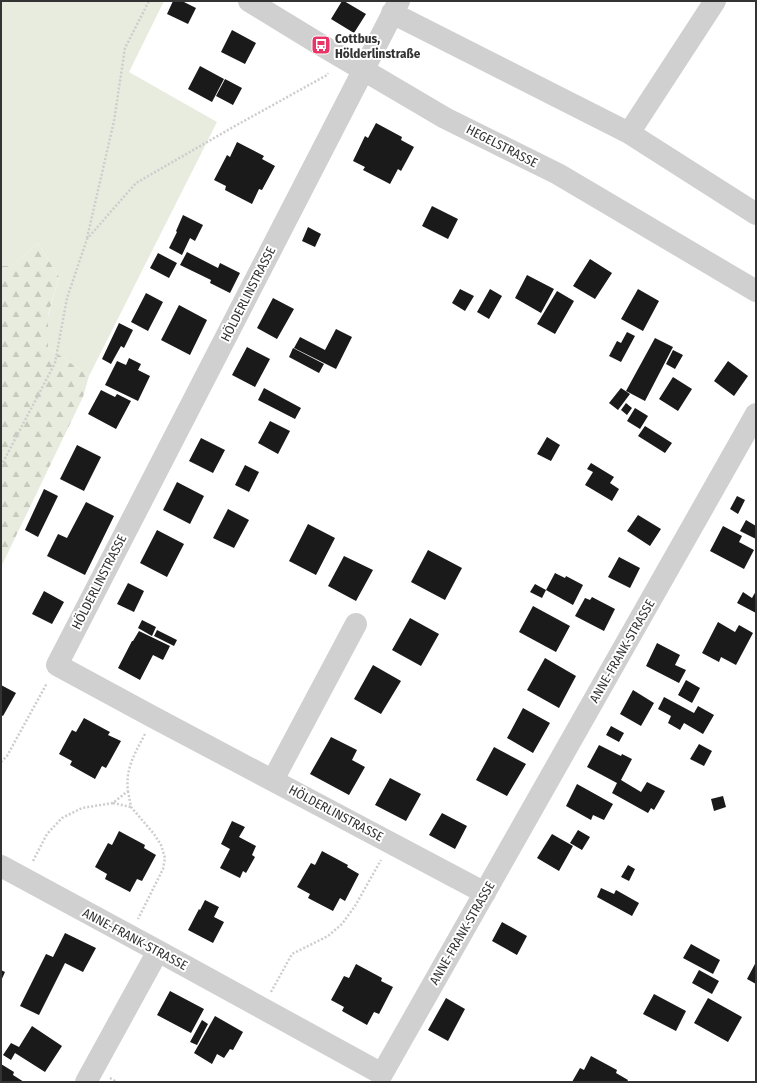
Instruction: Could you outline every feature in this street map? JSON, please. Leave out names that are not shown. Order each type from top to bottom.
[{"type":"street","name":"HEGELSTRASSE","points":[[249,1],[445,118],[558,174],[756,291]]},
{"type":"street","points":[[630,133],[715,1]]},
{"type":"street","name":"HÖLDERLINSTRASSE","points":[[396,7],[57,665],[485,893]]},
{"type":"street","points":[[396,7],[630,133],[756,214]]},
{"type":"street","name":"ANNE-FRANK-STRASSE","points":[[1,866],[382,1074],[756,414]]},
{"type":"street","points":[[273,780],[356,624]]},
{"type":"street","points":[[86,1082],[158,951]]},
{"type":"path","points":[[1,466],[55,363],[67,298],[87,239],[114,122],[126,48],[149,1]]},
{"type":"path","points":[[87,239],[136,183],[328,74]]},
{"type":"path","points":[[1,762],[7,756],[57,665]]},
{"type":"path","points":[[130,936],[163,869],[165,858],[161,845],[154,834],[131,807],[127,781],[130,762],[153,717]]},
{"type":"path","points":[[113,803],[128,791]]},
{"type":"path","points":[[24,879],[47,834],[62,818],[82,808],[113,803],[131,807]]},
{"type":"path","points":[[262,1008],[292,954],[328,936],[342,924],[355,906],[391,843]]},
{"type":"green space","points":[[1,1],[164,1],[129,72],[217,122],[89,376],[48,347],[48,316],[59,277],[38,243],[12,266],[1,266]]},
{"type":"green space","points":[[38,243],[59,277],[48,315],[48,347],[89,376],[83,397],[1,567],[1,266],[12,266]]},
{"type":"building","points":[[173,1],[182,1],[196,8],[188,24],[167,14]]},
{"type":"building","points":[[342,1],[366,14],[354,33],[331,19]]},
{"type":"building","points":[[232,30],[256,43],[245,64],[221,52]]},
{"type":"building","points":[[200,66],[224,79],[212,102],[188,89]]},
{"type":"building","points":[[225,79],[242,88],[233,105],[216,96]]},
{"type":"building","points":[[376,123],[402,137],[401,140],[414,147],[401,171],[398,169],[390,184],[363,170],[365,167],[353,161],[365,136],[368,138]]},
{"type":"building","points":[[237,142],[264,156],[262,159],[275,166],[262,190],[259,189],[252,204],[225,190],[226,186],[214,180],[227,155],[230,157]]},
{"type":"building","points":[[432,206],[458,219],[448,239],[422,226]]},
{"type":"building","points":[[183,215],[203,225],[195,241],[190,238],[182,255],[169,248]]},
{"type":"building","points":[[308,227],[321,234],[315,247],[302,241]]},
{"type":"building","points":[[187,252],[218,268],[220,263],[240,273],[230,293],[210,283],[211,280],[180,265]]},
{"type":"building","points":[[158,253],[177,263],[169,278],[150,268]]},
{"type":"building","points":[[590,259],[612,273],[595,299],[573,286]]},
{"type":"building","points":[[527,275],[554,289],[541,313],[515,298]]},
{"type":"building","points":[[460,289],[474,296],[465,311],[452,303]]},
{"type":"building","points":[[490,289],[502,296],[489,319],[477,312]]},
{"type":"building","points":[[638,289],[659,301],[643,331],[621,319]]},
{"type":"building","points":[[557,291],[574,301],[555,334],[537,324]]},
{"type":"building","points":[[146,293],[163,302],[148,331],[131,322]]},
{"type":"building","points":[[273,298],[294,309],[277,339],[257,328]]},
{"type":"building","points":[[179,305],[207,320],[190,355],[161,340]]},
{"type":"building","points":[[119,323],[133,330],[124,348],[121,346],[111,364],[102,359]]},
{"type":"building","points":[[336,329],[352,337],[336,369],[294,348],[300,337],[325,350]]},
{"type":"building","points":[[627,332],[635,336],[621,362],[609,356],[617,341],[621,343]]},
{"type":"building","points":[[655,338],[673,347],[645,401],[626,391]]},
{"type":"building","points":[[247,347],[270,359],[255,387],[232,375]]},
{"type":"building","points":[[293,348],[324,364],[319,373],[289,357]]},
{"type":"building","points":[[673,350],[683,355],[675,369],[666,364]]},
{"type":"building","points":[[129,358],[141,364],[138,370],[150,376],[138,401],[105,385],[117,361],[126,365]]},
{"type":"building","points":[[728,361],[748,376],[734,396],[714,381]]},
{"type":"building","points":[[673,377],[692,389],[678,411],[659,399]]},
{"type":"building","points":[[264,388],[301,408],[295,419],[258,400]]},
{"type":"building","points":[[621,388],[630,394],[618,410],[609,403]]},
{"type":"building","points":[[101,390],[115,397],[117,394],[131,401],[116,429],[88,414]]},
{"type":"building","points":[[626,403],[632,408],[627,415],[621,410]]},
{"type":"building","points":[[635,408],[648,416],[640,429],[627,421]]},
{"type":"building","points":[[270,421],[290,431],[278,454],[258,443]]},
{"type":"building","points":[[645,426],[672,443],[665,453],[638,436]]},
{"type":"building","points":[[547,437],[560,445],[551,461],[537,454]]},
{"type":"building","points":[[201,438],[225,450],[213,473],[189,461]]},
{"type":"building","points":[[77,445],[101,457],[84,491],[60,479]]},
{"type":"building","points":[[591,463],[614,477],[610,483],[619,489],[612,501],[585,485],[593,472],[587,469]]},
{"type":"building","points":[[245,465],[259,472],[249,492],[235,485]]},
{"type":"building","points":[[177,482],[204,496],[190,524],[163,510]]},
{"type":"building","points":[[44,489],[58,496],[38,537],[25,530]]},
{"type":"building","points":[[737,496],[745,500],[738,514],[730,509]]},
{"type":"building","points":[[86,502],[114,516],[85,575],[47,556],[58,534],[67,538]]},
{"type":"building","points":[[228,509],[249,520],[234,548],[213,538]]},
{"type":"building","points":[[638,515],[661,529],[650,546],[627,531]]},
{"type":"building","points":[[746,520],[756,526],[756,539],[740,531]]},
{"type":"building","points":[[308,524],[335,538],[316,575],[289,561]]},
{"type":"building","points":[[723,526],[742,536],[739,542],[754,550],[744,569],[710,551]]},
{"type":"building","points":[[157,530],[184,544],[167,577],[140,563]]},
{"type":"building","points":[[428,550],[462,568],[445,600],[411,582]]},
{"type":"building","points":[[344,556],[373,570],[356,601],[328,586]]},
{"type":"building","points":[[619,557],[640,568],[630,588],[608,577]]},
{"type":"building","points":[[555,573],[565,578],[566,576],[583,585],[573,605],[546,590]]},
{"type":"building","points":[[128,583],[144,591],[134,612],[117,604]]},
{"type":"building","points":[[535,584],[546,590],[542,598],[530,592]]},
{"type":"building","points":[[44,591],[64,602],[52,624],[32,614]]},
{"type":"building","points":[[756,591],[756,613],[737,603],[743,592],[752,598]]},
{"type":"building","points":[[592,597],[615,609],[604,631],[575,616],[585,598],[590,600]]},
{"type":"building","points":[[533,606],[570,626],[556,652],[519,632]]},
{"type":"building","points":[[410,618],[439,634],[421,666],[392,650]]},
{"type":"building","points":[[142,620],[156,627],[152,636],[138,628]]},
{"type":"building","points":[[718,622],[735,632],[739,625],[753,633],[736,665],[721,657],[719,662],[702,653]]},
{"type":"building","points":[[157,630],[177,640],[174,646],[154,636]]},
{"type":"building","points":[[139,631],[170,646],[163,660],[153,655],[140,680],[118,668]]},
{"type":"building","points":[[657,643],[680,655],[675,665],[686,670],[679,683],[646,666]]},
{"type":"building","points":[[545,658],[576,676],[559,708],[527,690]]},
{"type":"building","points":[[373,665],[401,681],[381,714],[354,699]]},
{"type":"building","points":[[686,680],[700,688],[692,703],[678,695]]},
{"type":"building","points":[[1,685],[16,693],[3,716],[1,715]]},
{"type":"building","points":[[633,690],[654,703],[641,726],[620,714]]},
{"type":"building","points":[[664,697],[694,713],[698,706],[714,715],[703,734],[684,723],[680,730],[668,723],[671,716],[658,709]]},
{"type":"building","points":[[523,708],[550,723],[533,753],[507,738]]},
{"type":"building","points":[[84,718],[110,732],[108,735],[121,741],[106,768],[102,766],[95,779],[70,765],[72,761],[59,754],[72,730],[76,732]]},
{"type":"building","points":[[611,726],[624,733],[619,742],[606,735]]},
{"type":"building","points":[[331,737],[357,750],[352,760],[365,767],[349,795],[310,774]]},
{"type":"building","points":[[699,744],[712,751],[704,766],[690,759]]},
{"type":"building","points":[[599,745],[621,756],[622,754],[632,759],[621,780],[641,792],[647,782],[665,791],[654,810],[651,808],[648,813],[612,793],[617,783],[587,767]]},
{"type":"building","points":[[494,747],[526,764],[507,796],[476,780]]},
{"type":"building","points":[[390,778],[421,794],[406,821],[375,805]]},
{"type":"building","points":[[577,784],[613,804],[604,820],[593,815],[591,820],[566,806]]},
{"type":"building","points":[[723,796],[726,807],[714,811],[711,799]]},
{"type":"building","points":[[442,813],[467,826],[455,849],[429,835]]},
{"type":"building","points":[[232,821],[245,827],[239,837],[256,846],[252,855],[255,857],[246,873],[243,871],[240,878],[220,868],[230,849],[221,844]]},
{"type":"building","points":[[578,830],[590,837],[582,850],[570,843]]},
{"type":"building","points":[[119,831],[145,845],[144,848],[156,855],[142,881],[137,879],[130,892],[105,879],[107,874],[95,867],[108,843],[112,845]]},
{"type":"building","points":[[552,834],[573,846],[559,871],[537,858]]},
{"type":"building","points":[[322,851],[348,865],[347,867],[359,874],[345,901],[340,898],[333,911],[308,898],[310,894],[297,887],[311,863],[315,865]]},
{"type":"building","points":[[628,865],[635,869],[629,881],[621,877]]},
{"type":"building","points":[[601,888],[614,894],[616,890],[639,903],[632,916],[597,897]]},
{"type":"building","points":[[205,900],[219,907],[214,917],[224,922],[213,943],[188,930]]},
{"type":"building","points":[[502,922],[527,936],[517,955],[492,941]]},
{"type":"building","points":[[65,933],[96,948],[83,972],[65,963],[39,1015],[20,1006],[46,954],[53,957]]},
{"type":"building","points":[[691,944],[720,960],[713,974],[683,958]]},
{"type":"building","points":[[756,962],[756,984],[747,979]]},
{"type":"building","points":[[356,964],[382,978],[381,981],[393,987],[379,1014],[374,1012],[367,1025],[342,1011],[344,1007],[331,1000],[344,976],[349,978]]},
{"type":"building","points":[[1,970],[5,972],[1,981]]},
{"type":"building","points":[[699,970],[719,981],[712,994],[692,983]]},
{"type":"building","points":[[170,991],[204,1009],[191,1033],[157,1015]]},
{"type":"building","points":[[654,994],[686,1011],[676,1031],[643,1014]]},
{"type":"building","points":[[446,998],[465,1009],[448,1041],[428,1030]]},
{"type":"building","points":[[708,998],[742,1017],[728,1042],[694,1023]]},
{"type":"building","points":[[215,1016],[243,1032],[233,1050],[230,1049],[224,1058],[217,1054],[212,1064],[194,1053]]},
{"type":"building","points":[[202,1020],[208,1024],[197,1045],[190,1042]]},
{"type":"building","points":[[32,1026],[62,1046],[45,1072],[15,1053],[11,1060],[3,1055],[11,1043],[19,1047]]},
{"type":"building","points":[[591,1056],[617,1070],[616,1073],[628,1080],[627,1082],[572,1082],[580,1068],[584,1070]]},
{"type":"building","points":[[1,1064],[14,1072],[13,1075],[24,1082],[1,1082]]},
{"type":"place","name":"Cottbus, Hölderlinstraße","points":[[321,45]]}]
